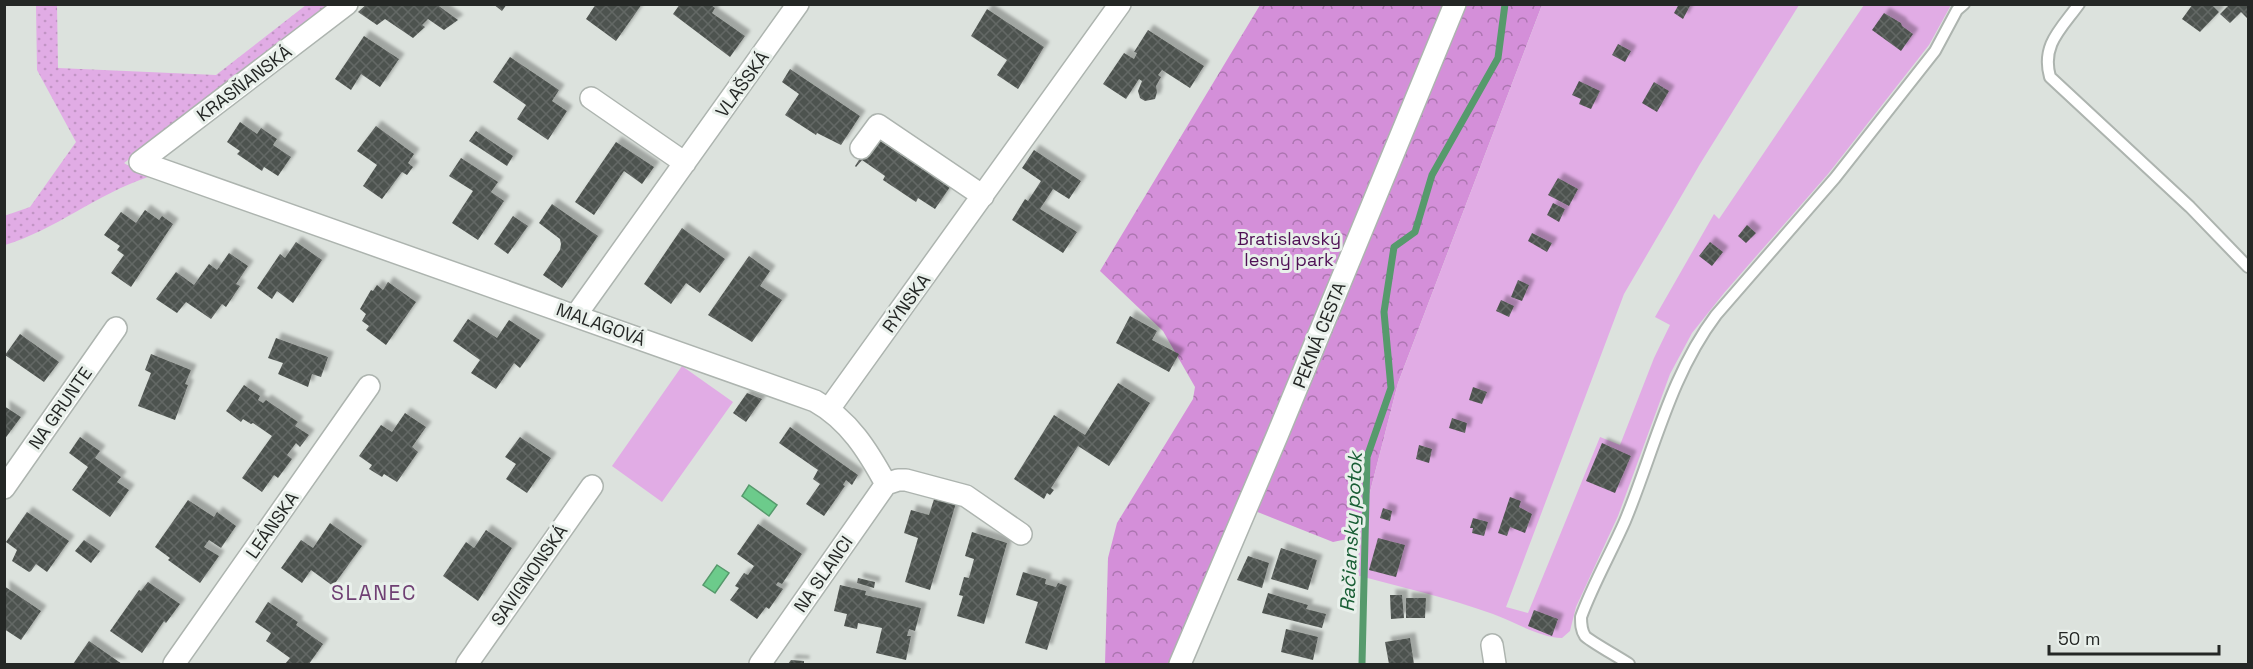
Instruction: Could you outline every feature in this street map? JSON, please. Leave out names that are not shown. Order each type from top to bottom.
[{"type":"street","name":"KRASŇANSKÁ","points":[[140,162],[347,4]]},
{"type":"street","name":"VLAŠSKÁ","points":[[576,315],[798,4]]},
{"type":"street","name":"RÝNSKA","points":[[829,409],[1120,4]]},
{"type":"street","name":"PEKNÁ CESTA","points":[[1180,664],[1277,436],[1455,4]]},
{"type":"street","points":[[591,98],[685,163]]},
{"type":"street","points":[[861,148],[878,125],[982,196]]},
{"type":"street","name":"MALAGOVÁ","points":[[140,162],[799,395],[829,409],[863,444],[886,484]]},
{"type":"street","name":"NA GRUNTE","points":[[4,488],[116,328]]},
{"type":"street","name":"LEÁNSKA","points":[[174,664],[369,386]]},
{"type":"street","points":[[886,484],[906,480],[966,496],[1021,534]]},
{"type":"street","name":"NA SLANCI","points":[[760,664],[886,484]]},
{"type":"street","name":"SAVIGNONSKÁ","points":[[467,664],[592,486]]},
{"type":"lane","points":[[1629,664],[1586,637],[1580,626],[1581,617],[1625,520],[1678,378],[1699,337],[1843,169],[1935,51],[1956,10],[1964,4]]},
{"type":"lane","points":[[2079,4],[2049,47],[2046,63],[2050,77],[2190,207],[2248,267]]},
{"type":"shaded area","points":[[36,5],[57,5],[58,68],[216,75],[306,5],[332,5],[124,163],[148,177],[129,184],[41,230],[5,245],[4,216],[30,207],[76,142],[37,70]]},
{"type":"shaded area","points":[[1542,5],[1799,5],[1700,164],[1624,294],[1506,607],[1528,613],[1600,437],[1620,445],[1654,358],[1670,325],[1655,317],[1714,214],[1719,219],[1864,5],[1951,5],[1929,45],[1828,174],[1692,333],[1670,374],[1618,516],[1576,607],[1570,631],[1562,638],[1535,632],[1493,614],[1459,603],[1356,575],[1360,531],[1398,383]]},
{"type":"shaded area","points":[[682,366],[733,402],[662,502],[612,466]]},
{"type":"shaded area","points":[[749,485],[777,505],[769,516],[742,496]]},
{"type":"shaded area","points":[[717,565],[729,573],[715,593],[703,585]]},
{"type":"green space","name":"Bratislavský lesný park","points":[[1260,5],[1542,5],[1398,383],[1360,531],[1352,538],[1333,542],[1255,511],[1226,531],[1170,664],[1105,664],[1108,558],[1117,523],[1193,399],[1195,387],[1163,331],[1100,271]]},
{"type":"building","points":[[367,4],[436,4],[458,20],[444,30],[428,19],[422,25],[425,27],[413,38],[385,19],[377,25],[358,12]]},
{"type":"building","points":[[493,4],[507,4],[502,11]]},
{"type":"building","points":[[596,4],[642,4],[616,41],[586,19]]},
{"type":"building","points":[[680,4],[710,4],[715,8],[712,13],[745,36],[730,57],[673,14]]},
{"type":"building","points":[[1679,4],[1691,4],[1683,19],[1674,13]]},
{"type":"building","points":[[2193,4],[2211,4],[2219,12],[2200,32],[2182,19]]},
{"type":"building","points":[[2230,4],[2248,4],[2248,19],[2241,12],[2230,23],[2220,14]]},
{"type":"building","points":[[987,9],[1044,47],[1018,89],[997,75],[1007,60],[971,36]]},
{"type":"building","points":[[1884,13],[1901,23],[1913,34],[1901,51],[1872,30]]},
{"type":"building","points":[[1148,30],[1204,66],[1190,88],[1162,70],[1158,75],[1161,77],[1156,86],[1155,99],[1145,101],[1140,98],[1138,91],[1142,81],[1139,79],[1126,99],[1103,84],[1124,53],[1134,59],[1137,53],[1134,52]]},
{"type":"building","points":[[364,36],[399,59],[380,87],[361,74],[351,90],[335,79]]},
{"type":"building","points":[[1618,44],[1631,51],[1625,62],[1612,55]]},
{"type":"building","points":[[510,57],[559,90],[552,101],[567,111],[548,140],[517,119],[526,105],[493,82]]},
{"type":"building","points":[[790,69],[860,116],[841,145],[817,133],[816,135],[785,115],[799,94],[782,82]]},
{"type":"building","points":[[1579,81],[1600,91],[1591,109],[1579,104],[1581,99],[1572,95]]},
{"type":"building","points":[[1654,82],[1669,91],[1657,112],[1642,103]]},
{"type":"building","points":[[240,122],[257,134],[261,128],[277,139],[273,145],[291,157],[278,176],[264,167],[262,171],[237,154],[240,151],[227,142]]},
{"type":"building","points":[[376,126],[414,154],[408,163],[413,167],[407,175],[402,172],[382,199],[363,186],[377,165],[357,151]]},
{"type":"building","points":[[476,131],[513,156],[507,166],[469,141]]},
{"type":"building","points":[[874,137],[950,187],[935,209],[918,198],[916,202],[883,180],[885,176],[862,160],[855,166]]},
{"type":"building","points":[[616,142],[654,167],[642,184],[624,171],[594,215],[575,202]]},
{"type":"building","points":[[1034,150],[1081,181],[1069,199],[1053,189],[1040,209],[1077,232],[1063,253],[1012,220],[1025,199],[1028,201],[1041,181],[1022,168]]},
{"type":"building","points":[[461,158],[498,182],[491,192],[504,201],[478,240],[452,223],[473,191],[449,176]]},
{"type":"building","points":[[1558,178],[1578,189],[1569,206],[1548,195]]},
{"type":"building","points":[[1553,203],[1565,209],[1559,222],[1547,215]]},
{"type":"building","points":[[552,204],[598,236],[562,288],[543,275],[560,250],[561,244],[560,239],[539,223]]},
{"type":"building","points":[[145,210],[159,220],[162,216],[173,224],[131,287],[111,273],[124,255],[117,250],[120,246],[104,235],[121,212],[136,223]]},
{"type":"building","points":[[513,216],[528,226],[508,254],[494,244]]},
{"type":"building","points":[[1747,225],[1756,233],[1746,243],[1738,236]]},
{"type":"building","points":[[682,228],[725,259],[700,293],[686,283],[671,304],[644,284]]},
{"type":"building","points":[[1532,233],[1552,243],[1547,252],[1528,241]]},
{"type":"building","points":[[296,242],[322,260],[293,303],[277,291],[272,299],[257,288],[280,254],[285,258]]},
{"type":"building","points":[[1710,242],[1723,252],[1712,266],[1699,256]]},
{"type":"building","points":[[229,253],[248,266],[236,284],[240,286],[226,307],[222,304],[211,319],[186,302],[177,313],[156,299],[176,272],[194,285],[209,264],[217,270]]},
{"type":"building","points":[[749,256],[770,271],[760,286],[782,300],[752,342],[708,315]]},
{"type":"building","points":[[1518,280],[1529,285],[1522,301],[1511,297]]},
{"type":"building","points":[[388,282],[416,302],[386,345],[366,330],[369,326],[362,321],[366,314],[360,309],[371,290],[373,291],[377,285],[383,290]]},
{"type":"building","points":[[1501,300],[1514,306],[1509,317],[1496,311]]},
{"type":"building","points":[[1130,316],[1157,331],[1152,340],[1179,354],[1169,372],[1116,343]]},
{"type":"building","points":[[468,319],[497,338],[509,320],[540,340],[520,368],[514,363],[496,389],[471,373],[480,360],[453,341]]},
{"type":"building","points":[[20,334],[59,362],[44,382],[5,355]]},
{"type":"building","points":[[276,338],[328,357],[321,377],[312,374],[308,387],[278,374],[283,363],[268,358]]},
{"type":"building","points":[[151,354],[191,370],[175,420],[138,406],[151,373],[145,370]]},
{"type":"building","points":[[1118,383],[1150,403],[1109,466],[1078,446],[1051,488],[1054,490],[1050,495],[1047,493],[1044,499],[1014,479],[1054,415],[1085,435]]},
{"type":"building","points":[[244,385],[260,396],[258,400],[263,403],[266,400],[298,422],[295,426],[309,435],[300,447],[296,443],[287,455],[292,459],[278,478],[274,475],[262,492],[242,478],[272,436],[253,423],[243,419],[241,422],[226,411]]},
{"type":"building","points":[[1473,387],[1487,392],[1482,404],[1469,400]]},
{"type":"building","points":[[747,393],[762,399],[746,422],[733,413]]},
{"type":"building","points":[[4,406],[21,417],[4,440]]},
{"type":"building","points":[[405,413],[426,427],[412,447],[418,452],[397,482],[369,469],[372,465],[359,456],[381,425],[392,432]]},
{"type":"building","points":[[1452,418],[1467,423],[1465,433],[1449,428]]},
{"type":"building","points":[[790,427],[858,475],[852,485],[846,480],[843,485],[845,486],[824,516],[806,504],[820,484],[813,479],[818,470],[779,443]]},
{"type":"building","points":[[80,437],[100,451],[95,458],[121,477],[117,482],[129,490],[110,517],[72,490],[88,467],[69,453]]},
{"type":"building","points":[[520,437],[551,458],[527,493],[506,479],[516,464],[505,457]]},
{"type":"building","points":[[1602,443],[1631,456],[1615,493],[1586,481]]},
{"type":"building","points":[[1419,445],[1432,449],[1429,463],[1416,459]]},
{"type":"building","points":[[935,496],[956,503],[930,590],[905,582],[918,538],[904,533],[911,510],[929,515]]},
{"type":"building","points":[[1510,497],[1521,501],[1519,507],[1532,514],[1525,533],[1510,527],[1507,536],[1498,533]]},
{"type":"building","points":[[188,500],[214,517],[217,512],[236,526],[221,548],[209,540],[204,547],[219,556],[200,583],[168,560],[170,558],[155,547]]},
{"type":"building","points":[[1383,508],[1392,511],[1390,521],[1380,518]]},
{"type":"building","points":[[27,512],[69,541],[47,572],[36,564],[29,572],[12,561],[17,550],[6,542]]},
{"type":"building","points":[[1473,518],[1488,522],[1484,536],[1472,533],[1473,528],[1470,528]]},
{"type":"building","points":[[330,523],[362,546],[333,586],[311,570],[302,583],[281,568],[301,540],[313,548]]},
{"type":"building","points":[[758,524],[802,554],[782,584],[778,582],[776,585],[783,589],[769,609],[766,607],[757,619],[730,600],[739,588],[735,586],[744,573],[748,575],[754,566],[737,554]]},
{"type":"building","points":[[486,530],[512,548],[478,601],[443,576],[466,542],[474,548]]},
{"type":"building","points":[[972,532],[1007,543],[984,624],[957,616],[963,596],[959,595],[964,577],[969,578],[974,559],[965,556]]},
{"type":"building","points":[[1378,538],[1405,545],[1396,577],[1369,570]]},
{"type":"building","points":[[84,540],[100,551],[91,563],[75,551]]},
{"type":"building","points":[[1281,548],[1317,560],[1308,590],[1271,579]]},
{"type":"building","points":[[1248,556],[1269,563],[1262,588],[1237,580]]},
{"type":"building","points":[[1023,572],[1046,579],[1045,584],[1056,587],[1058,583],[1067,586],[1047,650],[1025,643],[1038,602],[1016,595]]},
{"type":"building","points":[[858,578],[875,582],[874,588],[857,583]]},
{"type":"building","points":[[148,582],[180,604],[166,623],[164,621],[142,653],[110,631],[139,590],[141,591]]},
{"type":"building","points":[[840,585],[866,591],[865,595],[921,608],[915,631],[909,629],[907,636],[911,636],[906,660],[876,653],[882,628],[858,623],[857,629],[844,626],[847,614],[834,611]]},
{"type":"building","points":[[4,586],[41,611],[21,640],[4,629]]},
{"type":"building","points":[[1268,593],[1308,605],[1306,609],[1326,614],[1322,628],[1262,613]]},
{"type":"building","points":[[1390,595],[1402,595],[1404,618],[1391,619]]},
{"type":"building","points":[[1406,598],[1426,598],[1425,618],[1406,618]]},
{"type":"building","points":[[268,602],[298,622],[296,625],[323,644],[309,664],[285,664],[290,658],[266,641],[271,633],[255,622]]},
{"type":"building","points":[[1534,610],[1558,619],[1552,636],[1528,626]]},
{"type":"building","points":[[1286,629],[1318,637],[1313,660],[1281,652]]},
{"type":"building","points":[[1410,638],[1414,664],[1389,664],[1385,642]]},
{"type":"building","points":[[89,641],[122,664],[73,664]]},
{"type":"building","points":[[791,660],[804,661],[804,664],[788,664]]},
{"type":"waterway","name":"Račiansky potok","points":[[1362,664],[1367,457],[1391,388],[1384,312],[1394,247],[1415,232],[1432,175],[1498,58],[1505,4]]},
{"type":"district","name":"SLANEC","points":[[374,592]]}]
